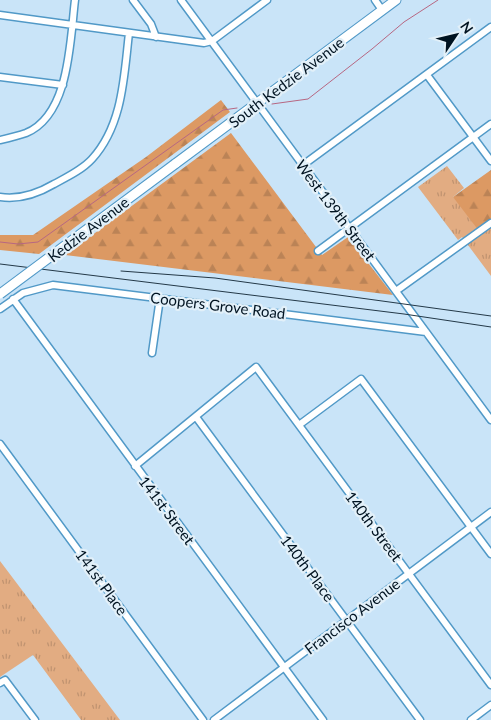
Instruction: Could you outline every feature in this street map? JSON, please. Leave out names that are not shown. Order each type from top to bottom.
[{"type":"main road","name":"South Kedzie Avenue","points":[[175,164],[396,0]]},
{"type":"main road","name":"Kedzie Avenue","points":[[0,294],[175,164]]},
{"type":"street","points":[[0,140],[27,133],[41,124],[55,107],[63,85],[75,0]]},
{"type":"street","points":[[133,0],[151,24],[156,37]]},
{"type":"street","name":"West 139th Street","points":[[181,0],[491,420]]},
{"type":"street","points":[[0,14],[204,43],[212,42],[267,0]]},
{"type":"street","points":[[375,0],[382,10]]},
{"type":"street","points":[[303,165],[491,27]]},
{"type":"street","points":[[0,197],[20,198],[40,192],[71,175],[91,159],[102,146],[116,118],[122,96],[129,33]]},
{"type":"street","points":[[427,75],[491,161]]},
{"type":"street","points":[[0,77],[63,85]]},
{"type":"street","points":[[318,251],[491,124]]},
{"type":"street","points":[[396,291],[491,223]]},
{"type":"street","name":"Coopers Grove Road","points":[[0,309],[13,299],[33,289],[52,285],[426,332]]},
{"type":"street","points":[[152,353],[160,298]]},
{"type":"street","name":"141st Street","points":[[13,299],[323,720]]},
{"type":"street","name":"140th Street","points":[[196,417],[256,367],[491,685]]},
{"type":"street","points":[[299,425],[361,380],[491,554]]},
{"type":"street","points":[[135,466],[196,417]]},
{"type":"street","name":"140th Place","points":[[196,417],[420,720]]},
{"type":"street","name":"141st Place","points":[[0,444],[203,720]]},
{"type":"street","name":"Francisco Avenue","points":[[214,720],[491,512]]},
{"type":"street","points":[[3,681],[35,720]]},
{"type":"street","points":[[470,720],[491,704]]},
{"type":"green space","points":[[221,100],[230,112],[39,254],[0,250],[0,235],[33,235],[146,157]]},
{"type":"green space","points":[[231,133],[322,255],[348,237],[393,295],[65,255]]},
{"type":"green space","points":[[447,166],[464,188],[453,197],[491,223],[491,276],[462,237],[458,240],[418,187]]},
{"type":"green space","points":[[491,170],[491,223],[479,231],[453,197]]},
{"type":"green space","points":[[0,561],[120,720],[81,720],[33,655],[0,677]]},
{"type":"waterway","points":[[272,104],[308,99],[404,22],[438,0]]},
{"type":"waterway","points":[[0,242],[18,244],[38,242],[223,110],[237,108]]},
{"type":"railway","points":[[0,264],[404,314],[491,327]]},
{"type":"railway","points":[[121,271],[215,278],[491,316]]}]
